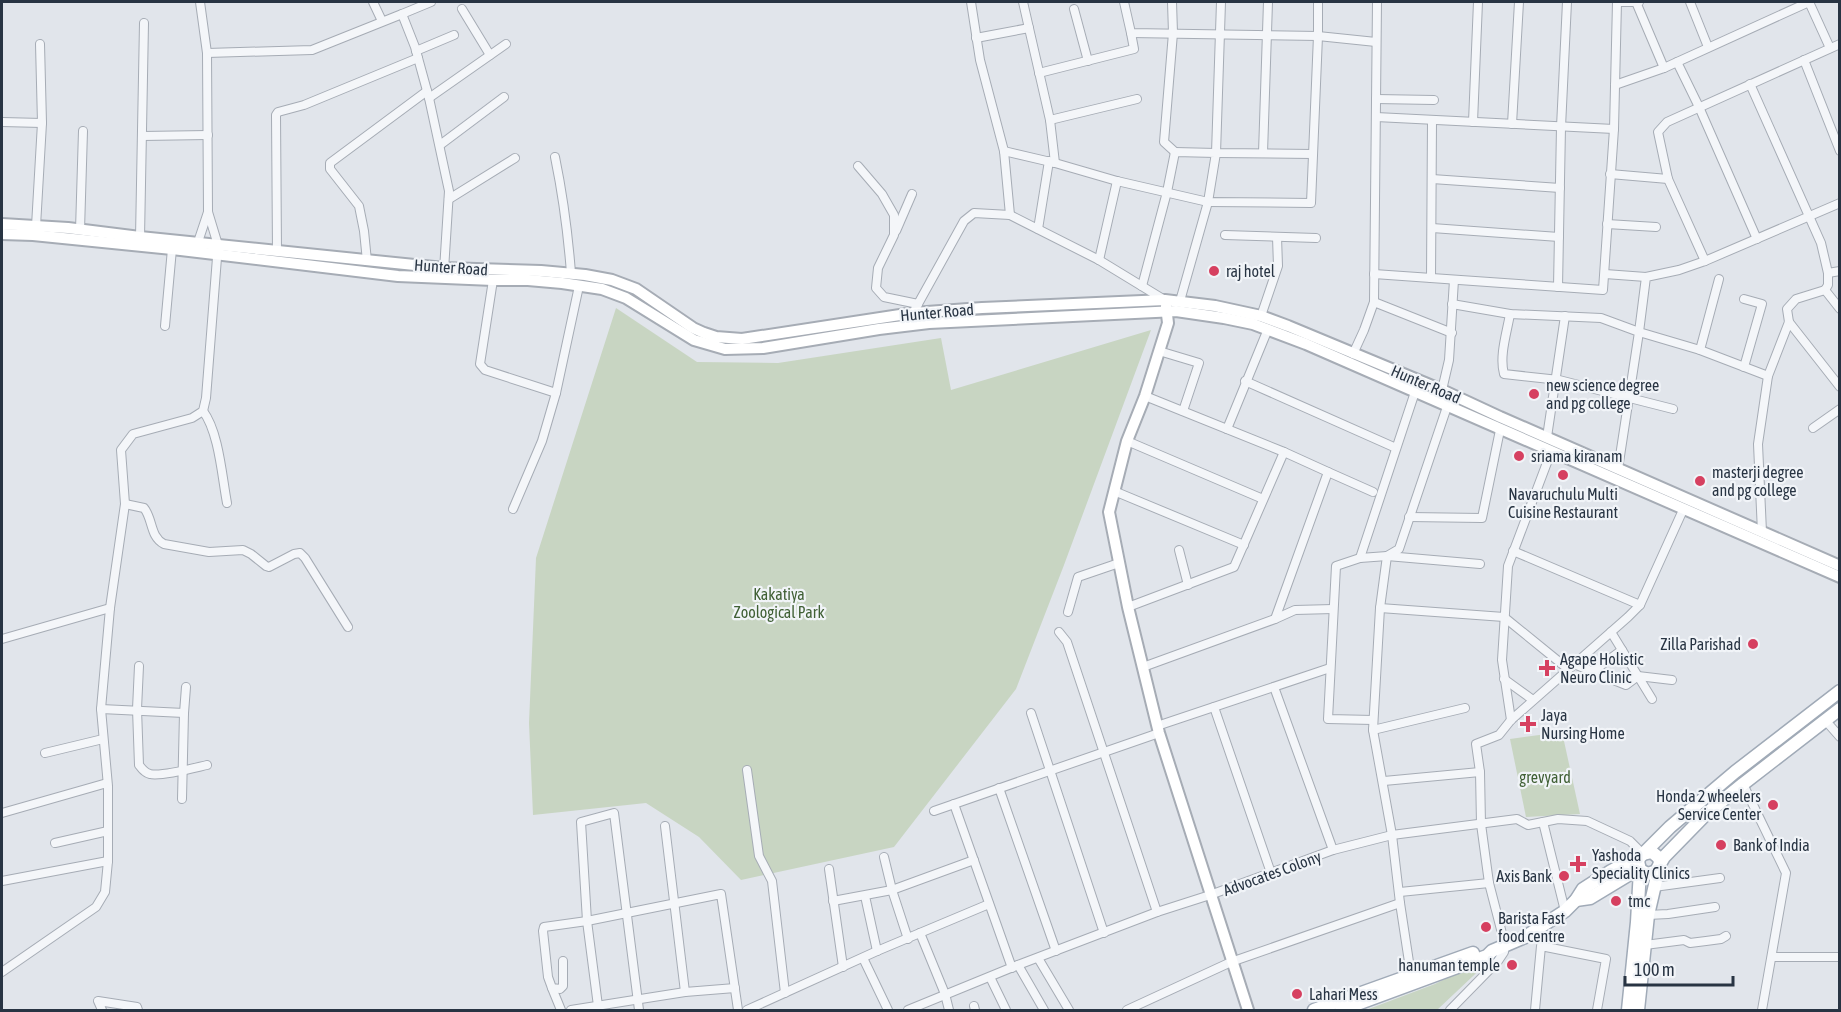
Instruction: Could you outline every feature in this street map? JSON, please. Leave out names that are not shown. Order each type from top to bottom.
[{"type":"main road","name":"Hunter Road","points":[[2,224],[36,226],[172,249],[196,248]]},
{"type":"main road","name":"Hunter Road","points":[[2,234],[140,237],[196,248],[398,276],[444,273],[571,273],[612,280],[630,286],[693,328],[716,337],[742,339],[863,326],[1166,306],[1180,301],[1215,306],[1261,316],[1288,326],[1357,359],[1415,392],[1839,578]]},
{"type":"main road","name":"Hunter Road","points":[[217,250],[277,251],[367,261],[493,280],[528,280],[602,289],[615,293],[648,311],[694,340],[725,349],[763,348],[863,326],[915,309],[1166,306],[1268,329],[1447,392],[1839,566]]},
{"type":"main road","points":[[1166,306],[1168,323],[1145,396],[1127,441],[1109,512],[1128,607],[1158,729],[1248,1011]]},
{"type":"main road","points":[[1628,1011],[1639,890],[1638,861],[1670,827],[1735,772],[1839,691]]},
{"type":"main road","points":[[1638,1011],[1648,915],[1659,867],[1664,857],[1706,814],[1839,709]]},
{"type":"main road","points":[[1341,1011],[1487,956],[1492,951],[1525,938],[1565,911],[1583,889],[1611,871],[1647,852],[1659,858],[1659,867],[1656,871],[1648,874],[1640,870],[1628,873],[1590,898],[1576,900]]},
{"type":"main road","points":[[1314,1011],[1483,949],[1492,951]]},
{"type":"street","points":[[2,972],[96,907],[105,892],[108,861],[108,783],[101,709],[110,608],[125,504],[121,456],[124,445],[133,434],[192,418],[202,411],[206,398],[217,250],[208,212],[207,53],[200,2]]},
{"type":"street","points":[[373,2],[382,21]]},
{"type":"street","points":[[207,53],[312,50],[431,2]]},
{"type":"street","points":[[971,2],[980,60],[1004,151],[1010,215]]},
{"type":"street","points":[[1023,2],[1050,120],[1052,162],[1038,229]]},
{"type":"street","points":[[1039,73],[1134,50],[1124,2]]},
{"type":"street","points":[[1172,2],[1173,33],[1164,142],[1175,152],[1314,154]]},
{"type":"street","points":[[1180,301],[1208,202],[1216,153],[1221,2]]},
{"type":"street","points":[[1263,153],[1268,2]]},
{"type":"street","points":[[1004,151],[1052,162],[1117,182],[1208,202],[1311,203],[1318,2]]},
{"type":"street","points":[[1357,359],[1374,302],[1377,2]]},
{"type":"street","points":[[1473,122],[1478,2]]},
{"type":"street","points":[[1512,124],[1520,2]]},
{"type":"street","points":[[1558,287],[1561,127],[1567,2]]},
{"type":"street","points":[[1374,274],[1603,290],[1614,129],[1619,2],[1637,2],[1664,68]]},
{"type":"street","points":[[1690,2],[1708,47]]},
{"type":"street","points":[[1615,85],[1664,68],[1809,2],[1830,48]]},
{"type":"street","points":[[462,9],[490,55]]},
{"type":"street","points":[[1074,9],[1088,61]]},
{"type":"street","points":[[402,14],[417,54],[428,95],[449,199],[444,273]]},
{"type":"street","points":[[140,237],[144,22]]},
{"type":"street","points":[[976,38],[1029,28]]},
{"type":"street","points":[[1131,33],[1318,36],[1376,42]]},
{"type":"street","points":[[277,251],[276,115],[278,112],[304,105],[454,35]]},
{"type":"street","points":[[36,226],[42,123],[40,44]]},
{"type":"street","points":[[367,261],[359,206],[330,169],[330,163],[506,44]]},
{"type":"street","points":[[1705,261],[1668,179],[1658,132],[1667,122],[1839,44]]},
{"type":"street","points":[[1804,60],[1839,151]]},
{"type":"street","points":[[1677,62],[1757,239]]},
{"type":"street","points":[[1750,84],[1810,216],[1821,243],[1828,273],[1828,285],[1825,290],[1797,298],[1787,309],[1789,322],[1839,387]]},
{"type":"street","points":[[440,146],[504,97]]},
{"type":"street","points":[[1050,120],[1137,99]]},
{"type":"street","points":[[1376,99],[1434,100]]},
{"type":"street","points":[[1376,117],[1614,129]]},
{"type":"street","points":[[1431,278],[1432,121]]},
{"type":"street","points":[[2,122],[42,123]]},
{"type":"street","points":[[82,234],[83,131]]},
{"type":"street","points":[[142,136],[208,135]]},
{"type":"street","points":[[1142,286],[1175,152]]},
{"type":"street","points":[[555,157],[563,192],[571,273]]},
{"type":"street","points":[[449,199],[515,158]]},
{"type":"street","points":[[858,166],[882,194],[894,215],[894,235]]},
{"type":"street","points":[[1610,174],[1668,179]]},
{"type":"street","points":[[1432,179],[1560,188]]},
{"type":"street","points":[[1099,260],[1117,182]]},
{"type":"street","points":[[912,194],[878,268],[876,288],[884,297],[915,309],[964,221],[974,213],[1010,215],[1099,260],[1142,286],[1166,306]]},
{"type":"street","points":[[1605,274],[1646,277],[1679,270],[1839,203]]},
{"type":"street","points":[[196,248],[208,212]]},
{"type":"street","points":[[1607,224],[1656,227]]},
{"type":"street","points":[[1432,228],[1559,237]]},
{"type":"street","points":[[1225,235],[1316,238]]},
{"type":"street","points":[[1261,316],[1278,266],[1277,237]]},
{"type":"street","points":[[165,326],[172,249]]},
{"type":"street","points":[[1828,273],[1839,272]]},
{"type":"street","points":[[1618,469],[1646,277]]},
{"type":"street","points":[[1700,350],[1719,279]]},
{"type":"street","points":[[493,280],[480,364],[485,370],[556,393]]},
{"type":"street","points":[[1387,556],[1399,549],[1447,406],[1454,280]]},
{"type":"street","points":[[513,509],[542,441],[556,393],[579,286]]},
{"type":"street","points":[[1825,290],[1839,309]]},
{"type":"street","points":[[1744,299],[1762,304],[1744,367]]},
{"type":"street","points":[[1374,302],[1452,333]]},
{"type":"street","points":[[1452,304],[1510,314],[1600,318],[1700,350],[1768,376]]},
{"type":"street","points":[[1510,314],[1504,353],[1504,374],[1555,380],[1673,409]]},
{"type":"street","points":[[1546,437],[1565,316]]},
{"type":"street","points":[[1762,532],[1758,444],[1768,376],[1789,322]]},
{"type":"street","points":[[1227,429],[1268,329]]},
{"type":"street","points":[[1159,351],[1199,363],[1183,411]]},
{"type":"street","points":[[1245,381],[1396,448]]},
{"type":"street","points":[[1360,558],[1415,392]]},
{"type":"street","points":[[1145,396],[1284,452],[1373,492]]},
{"type":"street","points":[[1813,428],[1839,409]]},
{"type":"street","points":[[202,411],[214,432],[227,503]]},
{"type":"street","points":[[1409,517],[1482,518],[1500,429]]},
{"type":"street","points":[[1127,441],[1263,499]]},
{"type":"street","points":[[1128,607],[1234,567],[1284,452]]},
{"type":"street","points":[[1511,720],[1502,660],[1508,566],[1551,452]]},
{"type":"street","points":[[1275,619],[1328,472]]},
{"type":"street","points":[[1114,491],[1244,545]]},
{"type":"street","points":[[125,504],[144,508],[155,536],[164,544],[209,552],[243,550],[269,567],[294,554],[300,554],[348,627]]},
{"type":"street","points":[[1450,1011],[1498,961],[1504,952],[1505,945],[1489,883],[1481,824],[1480,772],[1476,744],[1499,735],[1511,720],[1640,604],[1683,510]]},
{"type":"street","points":[[1179,550],[1188,585]]},
{"type":"street","points":[[1514,550],[1640,604]]},
{"type":"street","points":[[1387,556],[1380,608],[1373,730],[1384,781],[1411,975]]},
{"type":"street","points":[[1373,720],[1328,719],[1336,566],[1360,558],[1387,556],[1480,564]]},
{"type":"street","points":[[1068,612],[1078,577],[1119,563]]},
{"type":"street","points":[[2,639],[110,608]]},
{"type":"street","points":[[1380,608],[1504,617],[1571,667],[1626,685],[1638,676],[1672,680]]},
{"type":"street","points":[[1143,667],[1295,610],[1333,609]]},
{"type":"street","points":[[1059,632],[1067,642],[1157,912]]},
{"type":"street","points":[[1611,632],[1652,699]]},
{"type":"street","points":[[1592,672],[1622,650]]},
{"type":"street","points":[[140,666],[137,710],[139,765],[150,774],[207,765]]},
{"type":"street","points":[[934,812],[1104,752],[1214,707],[1330,668]]},
{"type":"street","points":[[1504,679],[1533,700]]},
{"type":"street","points":[[182,799],[186,687]]},
{"type":"street","points":[[1274,687],[1333,850]]},
{"type":"street","points":[[1214,707],[1271,873]]},
{"type":"street","points":[[1373,730],[1465,708]]},
{"type":"street","points":[[101,709],[184,713]]},
{"type":"street","points":[[1031,712],[1104,933]]},
{"type":"street","points":[[1825,720],[1839,737]]},
{"type":"street","points":[[45,753],[104,739]]},
{"type":"street","points":[[747,770],[759,856],[772,882],[785,993]]},
{"type":"street","points":[[1384,781],[1480,772]]},
{"type":"street","points":[[2,813],[108,783]]},
{"type":"street","points":[[1743,784],[1786,873],[1762,1011]]},
{"type":"street","points":[[999,788],[1056,951]]},
{"type":"street","points":[[954,804],[989,904],[1015,966],[1044,1011]]},
{"type":"street","points":[[598,1006],[587,921],[581,822],[614,813],[639,1011]]},
{"type":"street","name":"Advocates Colony","points":[[908,1011],[1015,966],[1157,912],[1333,850],[1392,835],[1517,819],[1527,825],[1558,819],[1587,821],[1630,842],[1643,854]]},
{"type":"street","points":[[1543,822],[1565,911]]},
{"type":"street","points":[[665,826],[686,993]]},
{"type":"street","points":[[55,843],[108,831]]},
{"type":"street","points":[[884,857],[908,939]]},
{"type":"street","points":[[833,901],[892,890],[974,860]]},
{"type":"street","points":[[2,881],[108,861]]},
{"type":"street","points":[[829,868],[843,967]]},
{"type":"street","points":[[1654,887],[1720,878]]},
{"type":"street","points":[[1400,892],[1489,883]]},
{"type":"street","points":[[561,1011],[548,977],[543,928],[721,894],[738,1011]]},
{"type":"street","points":[[865,896],[877,951]]},
{"type":"street","points":[[1127,1011],[1232,962],[1400,903]]},
{"type":"street","points":[[747,1011],[762,1007],[785,993],[877,951],[989,904]]},
{"type":"street","points":[[1648,915],[1715,907]]},
{"type":"street","points":[[920,933],[945,994],[949,1011]]},
{"type":"street","points":[[1645,945],[1684,940],[1690,943],[1706,942],[1726,936]]},
{"type":"street","points":[[1535,1011],[1541,946],[1606,959],[1597,1011]]},
{"type":"street","points":[[1772,957],[1839,957]]},
{"type":"street","points":[[863,958],[888,1011]]},
{"type":"street","points":[[1038,958],[1069,1011]]},
{"type":"street","points":[[552,988],[560,989],[563,986],[563,961]]},
{"type":"street","points":[[990,977],[1006,1011]]},
{"type":"street","points":[[571,1011],[638,999],[735,988]]},
{"type":"street","points":[[102,1011],[98,1001],[137,1007],[138,1011]]},
{"type":"green space","name":"Kakatiya Zoological Park","points":[[616,308],[697,362],[778,363],[941,338],[951,390],[1151,330],[1016,689],[894,847],[741,880],[699,837],[646,803],[533,815],[529,723],[536,558]]},
{"type":"green space","name":"grevyard","points":[[1562,732],[1580,814],[1526,817],[1510,739]]},
{"type":"green space","points":[[1489,957],[1490,960],[1437,1010],[1366,1010],[1435,984]]},
{"type":"place","name":"raj hotel","points":[[1214,271]]},
{"type":"place","name":"new science degree and pg college","points":[[1534,394]]},
{"type":"place","name":"sriama kiranam","points":[[1519,456]]},
{"type":"place","name":"Navaruchulu Multi Cuisine Restaurant","points":[[1563,475]]},
{"type":"place","name":"masterji degree and pg college","points":[[1700,481]]},
{"type":"place","name":"Zilla Parishad","points":[[1753,644]]},
{"type":"place","name":"Agape Holistic Neuro Clinic","points":[[1547,668]]},
{"type":"place","name":"Jaya Nursing Home","points":[[1528,724]]},
{"type":"place","name":"Honda 2 wheelers Service Center","points":[[1773,805]]},
{"type":"place","name":"Bank of India","points":[[1721,845]]},
{"type":"place","name":"Yashoda Speciality Clinics","points":[[1578,864]]},
{"type":"place","name":"Axis Bank","points":[[1564,876]]},
{"type":"place","name":"tmc","points":[[1616,901]]},
{"type":"place","name":"Barista Fast food centre","points":[[1486,927]]},
{"type":"place","name":"hanuman temple","points":[[1512,965]]},
{"type":"place","name":"Lahari Mess","points":[[1297,994]]}]
